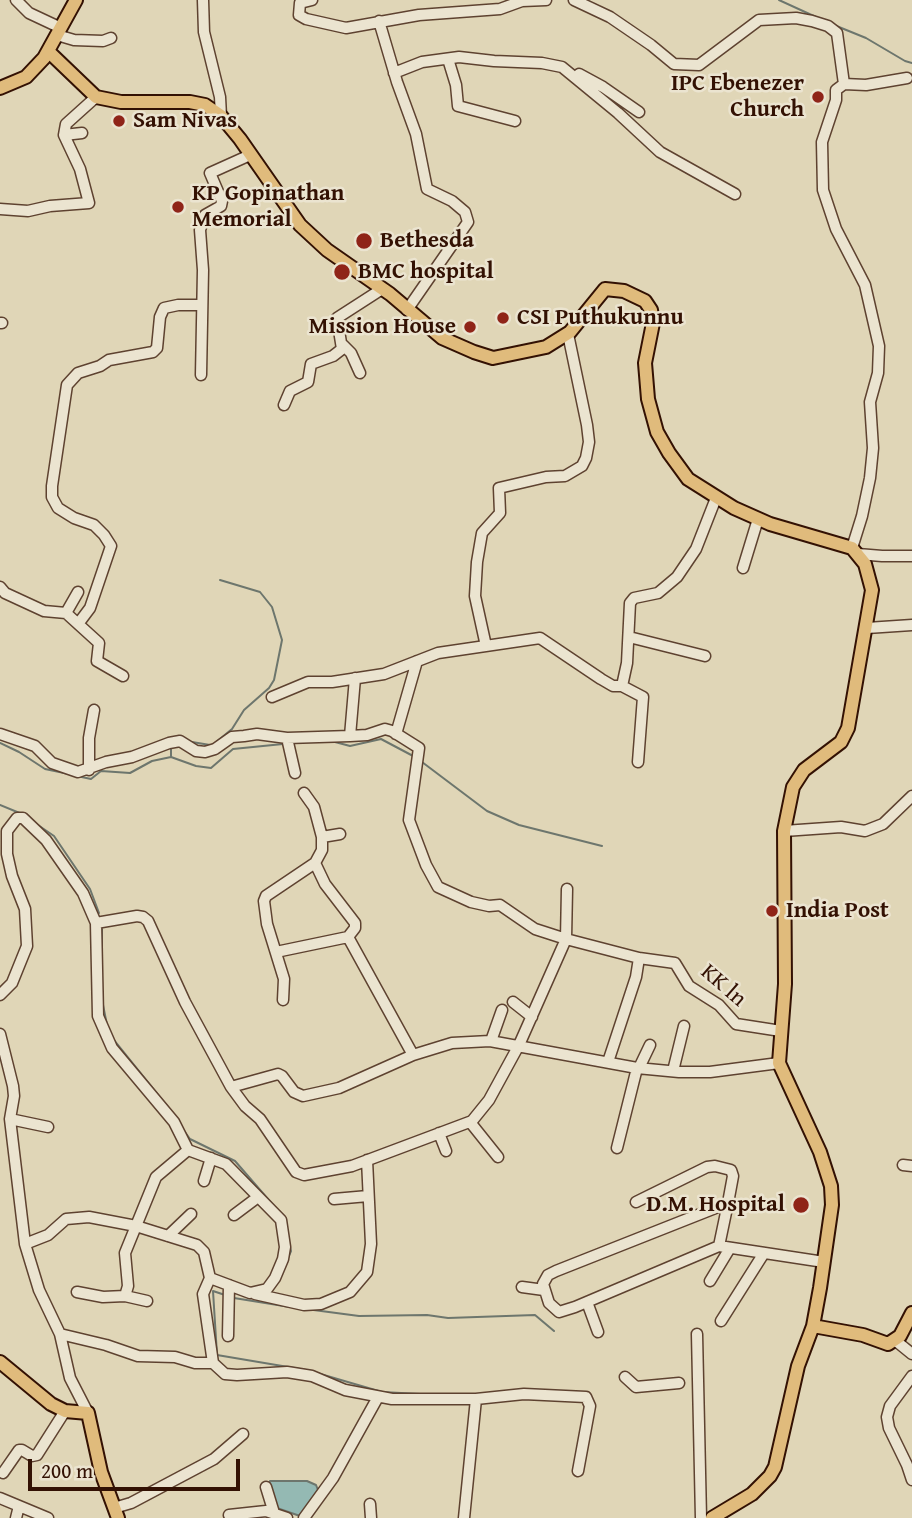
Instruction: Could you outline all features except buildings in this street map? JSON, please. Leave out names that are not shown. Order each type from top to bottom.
[{"type":"main road","points":[[0,88],[26,76],[48,51],[76,0]]},
{"type":"main road","points":[[48,51],[96,97],[121,102],[190,102],[205,105],[221,116],[300,225],[327,250],[382,289],[442,338],[493,358],[546,347],[568,334],[606,289],[624,291],[645,301],[651,310],[653,323],[645,363],[648,399],[657,432],[688,479],[716,498],[758,519],[855,551],[865,564],[872,590],[848,728],[841,742],[804,770],[793,787],[784,831],[785,984],[779,1063],[820,1152],[831,1186],[832,1205],[824,1262],[813,1326],[796,1375],[775,1467],[752,1494],[712,1518]]},
{"type":"main road","points":[[813,1326],[863,1335],[888,1344],[896,1341],[912,1314]]},
{"type":"main road","points":[[0,1362],[51,1404],[65,1410],[88,1413],[116,1513]]},
{"type":"street","points":[[16,0],[29,13],[74,40],[103,41],[111,38]]},
{"type":"street","points":[[203,0],[204,32],[220,97],[221,116]]},
{"type":"street","points":[[312,0],[300,3],[299,15],[346,28],[419,15],[546,0]]},
{"type":"street","points":[[574,0],[610,17],[674,64],[699,65],[759,20],[796,18],[812,21],[828,26],[837,33],[844,84]]},
{"type":"street","points":[[379,21],[416,134],[427,189],[452,201],[465,212],[468,222],[407,310]]},
{"type":"street","points":[[394,73],[422,62],[459,57],[542,63],[562,67],[603,87],[639,112]]},
{"type":"street","points":[[448,59],[456,85],[458,106],[515,121]]},
{"type":"street","points":[[562,67],[660,152],[735,194]]},
{"type":"street","points":[[907,78],[866,85],[844,84],[836,90],[836,100],[822,142],[823,190],[836,229],[865,285],[880,346],[878,373],[870,402],[873,448],[870,478],[855,551],[893,557],[912,556]]},
{"type":"street","points":[[0,209],[28,211],[89,203],[83,177],[64,135],[66,124],[96,97]]},
{"type":"street","points":[[64,135],[82,134]]},
{"type":"street","points":[[201,375],[203,352],[200,332],[204,278],[201,223],[210,210],[221,206],[222,201],[210,173],[250,155]]},
{"type":"street","points":[[360,373],[351,353],[343,345],[337,318],[382,289]]},
{"type":"street","points":[[78,624],[90,608],[110,546],[104,535],[93,525],[58,508],[52,496],[67,385],[78,373],[109,360],[153,352],[157,348],[160,317],[164,308],[201,305]]},
{"type":"street","points":[[486,646],[475,596],[477,562],[482,533],[500,513],[499,488],[546,477],[565,477],[582,466],[586,458],[589,442],[587,425],[568,334]]},
{"type":"street","points":[[284,405],[290,391],[308,382],[311,364],[339,353],[343,345]]},
{"type":"street","points":[[622,686],[627,663],[630,603],[634,598],[658,593],[677,577],[696,549],[716,498]]},
{"type":"street","points":[[743,568],[758,519]]},
{"type":"street","points":[[0,587],[5,593],[44,611],[66,614],[99,643],[97,662],[123,676]]},
{"type":"street","points":[[66,614],[78,592]]},
{"type":"street","points":[[867,628],[912,625]]},
{"type":"street","points":[[629,637],[705,656]]},
{"type":"street","points":[[272,697],[307,682],[332,682],[384,674],[438,653],[540,638],[613,686],[622,686],[643,697],[638,762]]},
{"type":"street","points":[[0,734],[35,746],[52,763],[78,772],[180,741],[196,751],[205,752],[215,749],[232,737],[257,734],[287,738],[350,736],[367,735],[385,729],[396,734],[417,661]]},
{"type":"street","points":[[350,736],[355,678]]},
{"type":"street","points":[[89,770],[89,738],[94,710]]},
{"type":"street","name":"KK ln","points":[[396,734],[419,748],[409,820],[426,865],[438,887],[471,902],[489,906],[500,905],[535,929],[566,939],[639,958],[675,963],[689,986],[719,1005],[736,1024],[781,1031]]},
{"type":"street","points":[[287,738],[295,773]]},
{"type":"street","points":[[283,1000],[284,979],[267,924],[266,895],[315,863],[322,850],[322,837],[314,807],[304,793]]},
{"type":"street","points":[[784,831],[841,827],[865,831],[883,824],[912,796]]},
{"type":"street","points":[[0,995],[12,983],[27,946],[25,909],[7,854],[7,831],[17,818],[23,818],[46,839],[82,893],[96,923],[98,1016],[112,1048],[174,1122],[188,1150],[226,1164],[281,1220],[285,1247],[275,1278],[267,1289],[250,1293]]},
{"type":"street","points":[[322,837],[341,834]]},
{"type":"street","points":[[276,951],[348,937],[355,928],[355,923],[325,884],[315,863]]},
{"type":"street","points":[[96,923],[144,917],[185,1002],[231,1087],[245,1106],[260,1119],[296,1172],[304,1175],[367,1160],[470,1122],[489,1100],[519,1045],[566,939],[567,889]]},
{"type":"street","points":[[348,937],[412,1055]]},
{"type":"street","points":[[608,1062],[636,978],[639,958]]},
{"type":"street","points":[[513,1002],[531,1017]]},
{"type":"street","points":[[491,1041],[502,1010]]},
{"type":"street","points":[[673,1072],[684,1026]]},
{"type":"street","points":[[0,1034],[2,1056],[14,1096],[10,1119],[25,1244],[39,1290],[60,1334],[70,1378],[88,1413]]},
{"type":"street","points":[[231,1087],[278,1074],[294,1092],[303,1096],[315,1095],[339,1088],[412,1055],[452,1043],[491,1041],[673,1072],[710,1072],[779,1063]]},
{"type":"street","points":[[617,1148],[638,1068],[650,1045]]},
{"type":"street","points":[[10,1119],[48,1127]]},
{"type":"street","points":[[470,1122],[498,1157]]},
{"type":"street","points":[[439,1133],[446,1151]]},
{"type":"street","points":[[125,1296],[128,1286],[125,1253],[156,1177],[188,1150]]},
{"type":"street","points":[[204,1181],[211,1158]]},
{"type":"street","points":[[210,1278],[250,1293],[304,1305],[321,1304],[350,1292],[367,1272],[371,1244],[367,1160]]},
{"type":"street","points":[[636,1202],[707,1167],[731,1170],[733,1176],[719,1246]]},
{"type":"street","points":[[334,1199],[368,1196]]},
{"type":"street","points":[[234,1215],[258,1197]]},
{"type":"street","points":[[728,1203],[556,1271],[542,1284],[552,1307],[559,1312],[587,1303],[719,1246],[824,1262]]},
{"type":"street","points":[[168,1236],[191,1214]]},
{"type":"street","points":[[25,1244],[48,1236],[66,1219],[97,1218],[136,1226],[197,1245],[204,1252],[210,1278],[203,1294],[213,1363],[225,1374],[287,1372],[312,1376],[345,1390],[377,1397],[476,1399],[524,1394],[586,1397],[590,1406],[578,1471]]},
{"type":"street","points":[[710,1281],[730,1248]]},
{"type":"street","points":[[722,1321],[764,1253]]},
{"type":"street","points":[[228,1336],[229,1285]]},
{"type":"street","points":[[522,1287],[544,1290]]},
{"type":"street","points":[[77,1292],[103,1297],[125,1296],[147,1301]]},
{"type":"street","points":[[587,1303],[598,1332]]},
{"type":"street","points":[[60,1334],[138,1356],[175,1357],[195,1363],[213,1363]]},
{"type":"street","points":[[697,1335],[701,1518]]},
{"type":"street","points":[[896,1341],[912,1354]]},
{"type":"street","points":[[912,1376],[890,1406],[887,1417],[889,1428],[912,1480]]},
{"type":"street","points":[[625,1377],[636,1387],[680,1383]]},
{"type":"street","points":[[304,1518],[333,1478],[377,1397]]},
{"type":"street","points":[[464,1518],[476,1399]]},
{"type":"street","points":[[3,1473],[19,1450],[34,1457],[37,1455],[65,1410]]},
{"type":"street","points":[[116,1513],[214,1459],[243,1434]]},
{"type":"street","points":[[266,1487],[274,1513]]},
{"type":"street","points":[[0,1498],[48,1518]]},
{"type":"street","points":[[370,1503],[371,1518]]},
{"type":"street","points":[[16,1518],[19,1506]]},
{"type":"street","points":[[229,1515],[274,1513],[287,1518]]},
{"type":"water","points":[[270,1481],[307,1481],[316,1485],[318,1490],[300,1516],[271,1506],[268,1485]]},
{"type":"waterway","points":[[779,0],[816,17]]},
{"type":"waterway","points":[[834,25],[866,38],[912,63]]},
{"type":"waterway","points":[[215,743],[232,729],[244,710],[269,688],[274,680],[282,640],[272,607],[260,592],[220,580]]},
{"type":"waterway","points":[[299,742],[335,742],[350,746],[381,739],[415,757]]},
{"type":"waterway","points":[[192,742],[210,745]]},
{"type":"waterway","points":[[0,743],[45,769],[69,774]]},
{"type":"waterway","points":[[77,776],[91,779],[101,771],[130,773],[152,761],[171,757],[211,768],[233,749],[283,744]]},
{"type":"waterway","points":[[171,748],[171,756]]},
{"type":"waterway","points":[[422,762],[487,811],[519,825],[602,846]]},
{"type":"waterway","points":[[0,805],[22,814]]},
{"type":"waterway","points":[[35,823],[54,836],[90,889],[99,913]]},
{"type":"waterway","points":[[102,929],[102,970]]},
{"type":"waterway","points":[[102,1000],[107,1025]]},
{"type":"waterway","points":[[113,1039],[167,1106]]},
{"type":"waterway","points":[[182,1128],[190,1139],[235,1161],[274,1206]]},
{"type":"waterway","points":[[288,1258],[291,1251],[289,1243]]},
{"type":"waterway","points":[[225,1295],[213,1291],[217,1355],[312,1371]]},
{"type":"waterway","points":[[234,1298],[290,1307]]},
{"type":"waterway","points":[[306,1309],[359,1316],[427,1315],[448,1318],[535,1315],[554,1331]]},
{"type":"waterway","points":[[317,1373],[382,1392],[420,1394]]},
{"type":"waterway","points":[[545,1390],[553,1390]]},
{"type":"waterway","points":[[457,1394],[483,1394]]},
{"type":"place","name":"IPC Ebenezer Church","points":[[818,97]]},
{"type":"place","name":"Sam Nivas","points":[[119,121]]},
{"type":"place","name":"KP Gopinathan Memorial","points":[[178,207]]},
{"type":"place","name":"Bethesda","points":[[364,241]]},
{"type":"place","name":"BMC hospital","points":[[342,272]]},
{"type":"place","name":"CSI Puthukunnu","points":[[503,318]]},
{"type":"place","name":"Mission House","points":[[470,327]]},
{"type":"place","name":"India Post","points":[[772,911]]},
{"type":"place","name":"D.M. Hospital","points":[[801,1205]]}]
